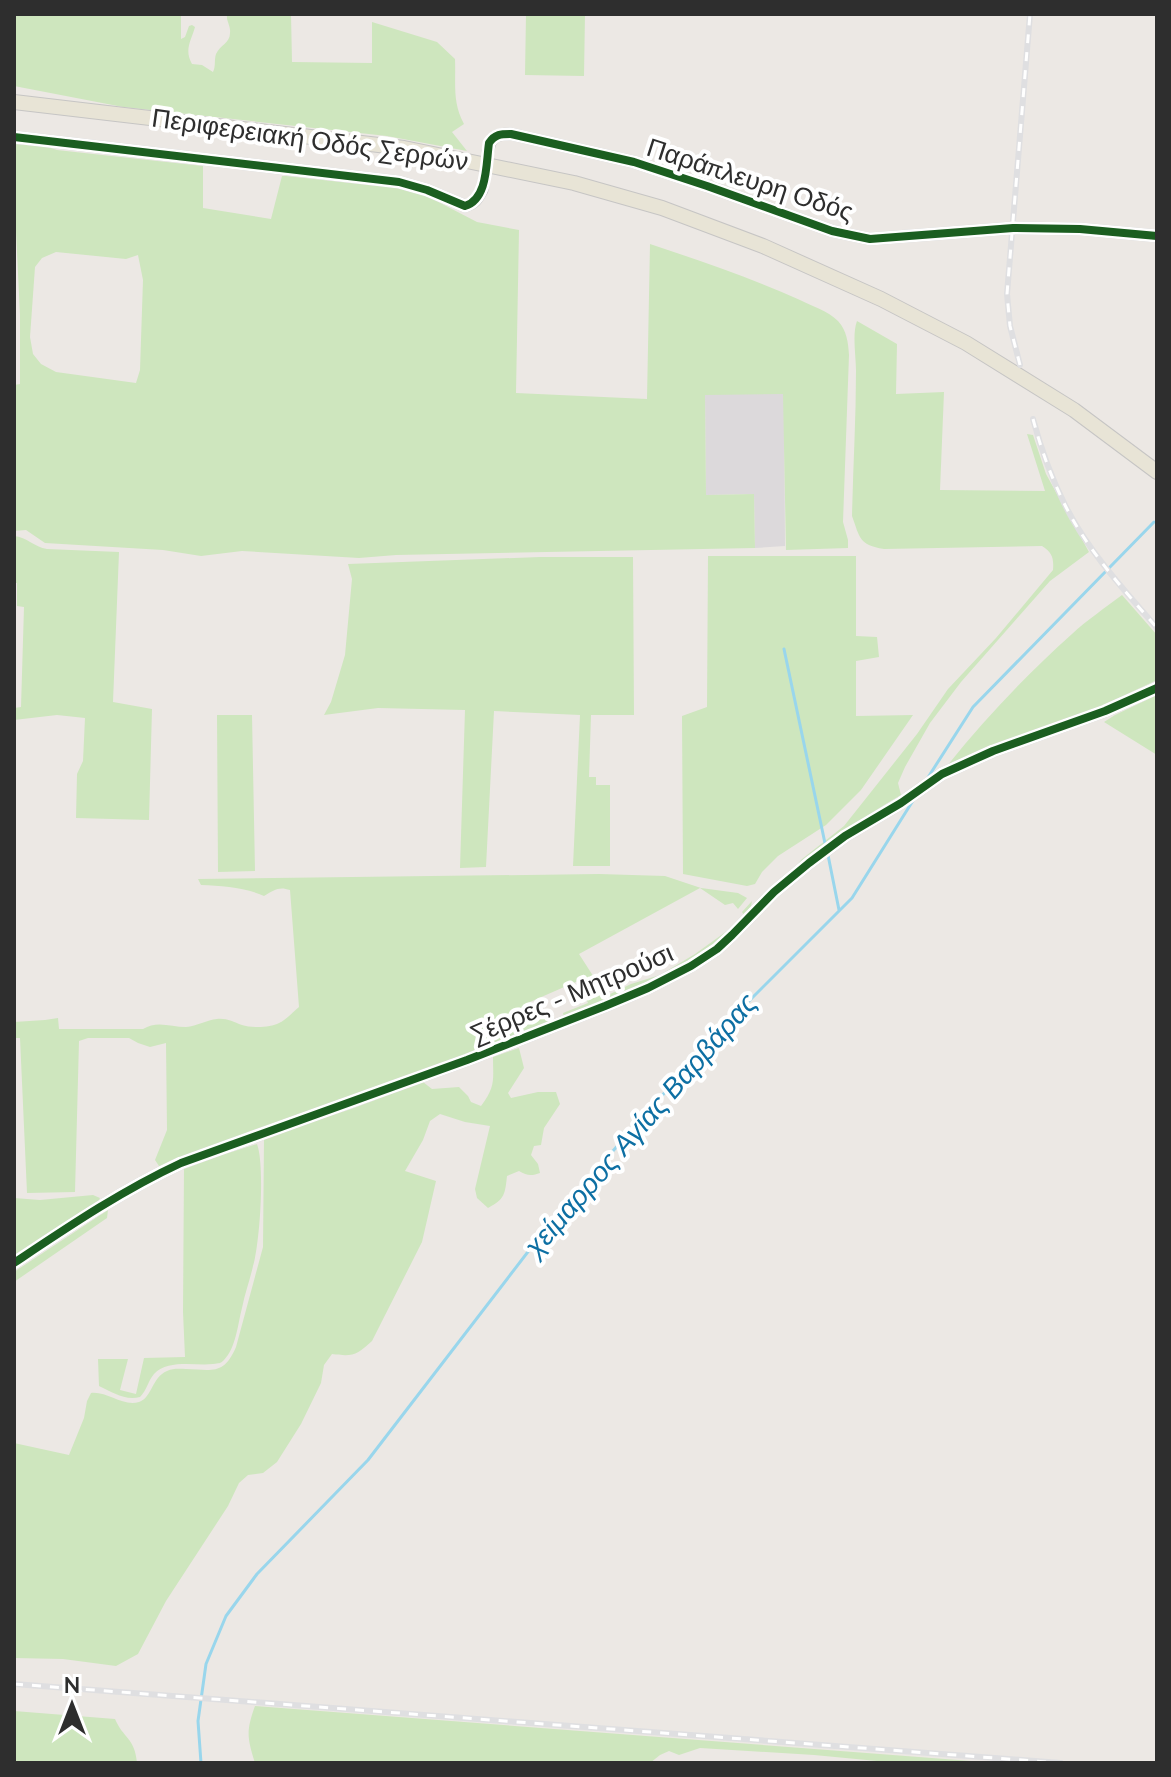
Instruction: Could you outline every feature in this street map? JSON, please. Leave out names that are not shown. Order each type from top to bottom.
[{"type":"main road","name":"Περιφερειακή Οδός Σερρών","points":[[16,102],[404,148],[574,183],[662,208],[829,275],[966,343],[1074,410],[1157,472]]},
{"type":"street","name":"Παράπλευρη Οδός","points":[[488,151],[493,137],[511,134],[634,162],[832,231],[870,239],[1013,228],[1080,229],[1157,236]]},
{"type":"street","points":[[14,137],[399,182],[465,206],[477,200],[482,190]]},
{"type":"street","name":"Σέρρες - Μητρούσι","points":[[14,1263],[101,1205],[181,1163],[481,1055],[605,1006],[691,966],[717,949],[774,892],[809,863],[845,836],[942,774],[993,751],[1105,711],[1157,688]]},
{"type":"shaded area","points":[[705,394],[784,394],[785,546],[755,548],[754,494],[706,495]]},
{"type":"green space","points":[[14,14],[181,14],[181,39],[189,26],[195,27],[188,50],[192,64],[202,65],[213,72],[216,54],[230,36],[227,14],[291,14],[292,62],[372,63],[372,22],[437,42],[455,59],[456,100],[464,124],[452,132],[467,151],[387,136],[123,107],[14,86]]},
{"type":"green space","points":[[526,14],[585,14],[584,76],[525,75]]},
{"type":"green space","points":[[14,144],[203,166],[203,208],[271,219],[282,176],[405,189],[423,194],[477,222],[519,230],[516,393],[647,399],[650,244],[744,277],[825,312],[838,321],[845,333],[849,355],[843,522],[848,548],[786,550],[783,394],[705,395],[706,495],[754,494],[755,548],[359,558],[242,551],[201,556],[163,550],[45,543],[26,530],[14,531],[14,385],[20,384],[20,315],[14,230]],"holes":[[[56,252],[126,259],[138,255],[143,280],[140,370],[136,383],[56,372],[41,364],[33,354],[30,337],[35,267],[42,258]]]},
{"type":"green space","points":[[857,321],[897,344],[896,394],[944,392],[940,490],[1045,491],[1027,434],[1033,435],[1046,474],[1089,552],[1050,581],[961,682],[930,723],[905,767],[898,783],[901,795],[857,823],[789,874],[802,859],[844,826],[917,734],[948,689],[1053,570],[1052,556],[1042,546],[884,549],[865,543],[852,516],[856,389],[854,339]]},
{"type":"green space","points":[[14,536],[47,549],[119,552],[113,702],[152,709],[149,820],[76,818],[77,774],[83,761],[85,718],[57,715],[14,720],[14,708],[21,707],[24,607],[17,606]]},
{"type":"green space","points":[[708,556],[856,556],[856,636],[877,637],[879,657],[856,661],[856,716],[913,715],[861,790],[826,825],[778,856],[755,884],[747,886],[683,874],[682,716],[707,707]]},
{"type":"green space","points":[[633,557],[634,715],[591,715],[589,777],[596,777],[596,785],[610,785],[610,866],[573,866],[580,715],[494,711],[486,867],[460,868],[465,710],[378,708],[324,715],[345,655],[352,579],[348,564]]},
{"type":"green space","points":[[1122,595],[1157,635],[1157,680],[1089,712],[943,771],[1038,666],[1078,629]]},
{"type":"green space","points":[[1157,695],[1157,755],[1104,722]]},
{"type":"green space","points":[[217,715],[252,715],[255,871],[218,872]]},
{"type":"green space","points":[[599,874],[665,876],[701,888],[738,893],[747,898],[738,909],[733,903],[725,905],[700,888],[579,954],[606,996],[660,975],[695,954],[738,923],[744,915],[742,912],[752,901],[751,906],[735,927],[715,945],[668,975],[642,987],[564,1017],[563,1013],[588,1003],[578,981],[523,1005],[525,1026],[547,1017],[549,1023],[318,1111],[188,1156],[161,1169],[155,1160],[167,1130],[166,1043],[150,1047],[129,1038],[88,1038],[79,1041],[75,1192],[27,1193],[20,1038],[14,1038],[14,1022],[58,1018],[59,1029],[143,1029],[159,1024],[186,1027],[221,1019],[260,1027],[282,1022],[299,1007],[290,890],[274,890],[264,896],[241,889],[201,885],[198,879]]},
{"type":"green space","points":[[519,1048],[524,1068],[508,1093],[511,1098],[556,1092],[560,1104],[544,1128],[541,1145],[534,1146],[531,1155],[540,1173],[530,1175],[519,1171],[507,1176],[503,1195],[488,1208],[477,1198],[475,1189],[490,1126],[440,1114],[430,1121],[405,1171],[436,1181],[422,1242],[372,1341],[354,1354],[332,1354],[324,1365],[321,1383],[301,1424],[277,1462],[263,1473],[248,1475],[239,1483],[228,1506],[166,1601],[138,1654],[116,1666],[63,1659],[14,1658],[14,1443],[69,1455],[91,1393],[139,1402],[167,1371],[217,1369],[232,1356],[263,1247],[264,1139],[423,1082],[432,1089],[459,1087],[471,1102],[481,1106],[491,1088],[493,1057]]},
{"type":"green space","points":[[257,1144],[261,1186],[258,1240],[236,1335],[228,1355],[219,1363],[174,1365],[160,1369],[140,1397],[124,1397],[99,1386],[98,1359],[128,1359],[120,1390],[136,1394],[144,1358],[185,1357],[184,1169]]},
{"type":"green space","points":[[93,1195],[100,1198],[98,1202],[14,1260],[14,1198],[40,1200]]},
{"type":"green space","points":[[108,1210],[107,1218],[14,1282],[14,1272]]},
{"type":"green space","points":[[255,1706],[984,1762],[898,1763],[700,1748],[679,1755],[669,1751],[650,1763],[255,1763],[249,1734]]},
{"type":"green space","points":[[14,1711],[115,1719],[134,1748],[137,1763],[14,1763]]},
{"type":"waterway","name":"χείμαρρος Αγίας Βαρβάρας","points":[[927,779],[973,707],[1154,522]]},
{"type":"waterway","points":[[784,649],[826,848]]},
{"type":"waterway","name":"χείμαρρος Αγίας Βαρβάρας","points":[[201,1763],[198,1721],[206,1664],[226,1616],[257,1574],[368,1460],[557,1214],[722,1028],[852,898],[914,799]]},
{"type":"waterway","points":[[828,855],[839,910]]},
{"type":"tunnel","points":[[482,190],[487,160]]},
{"type":"railway","points":[[1020,365],[1010,326],[1007,294],[1030,14]]},
{"type":"railway","points":[[1033,419],[1051,473],[1074,522],[1107,570],[1157,628]]},
{"type":"railway","points":[[14,1684],[1061,1763]]},
{"type":"cycle path","points":[[14,137],[399,182],[465,206],[473,202],[482,188],[489,143],[498,135],[511,134],[634,162],[832,231],[870,239],[1013,228],[1080,229],[1157,236]]},
{"type":"cycle path","points":[[14,1263],[116,1197],[181,1163],[467,1060],[648,988],[717,949],[774,892],[809,863],[845,836],[942,774],[993,751],[1105,711],[1157,688]]}]
